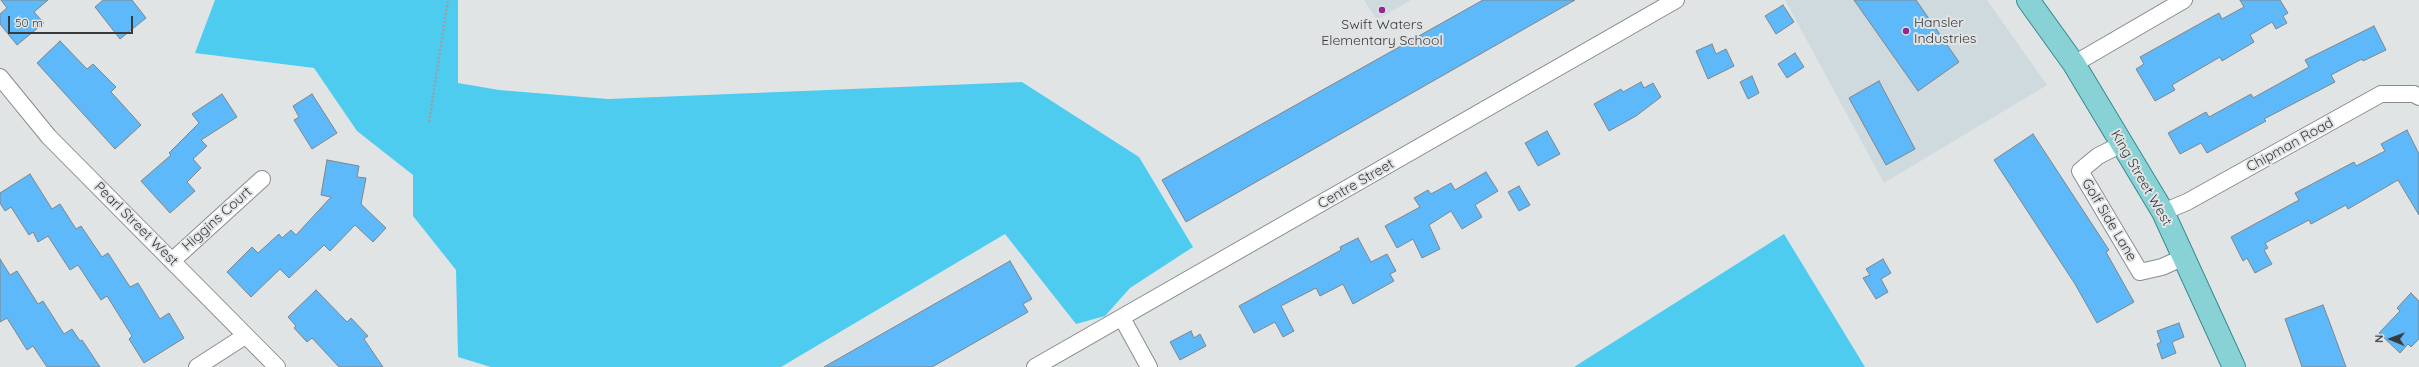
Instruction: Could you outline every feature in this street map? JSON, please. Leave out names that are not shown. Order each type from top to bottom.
[{"type":"main road","name":"King Street West","points":[[2028,0],[2074,64],[2163,212],[2234,367]]},
{"type":"street","name":"Centre Street","points":[[1035,367],[1676,0]]},
{"type":"street","points":[[2074,64],[2184,0]]},
{"type":"street","name":"Pearl Street West","points":[[0,76],[48,137],[173,260],[245,336],[277,367]]},
{"type":"street","name":"Chipman Road","points":[[2163,212],[2187,202],[2381,94],[2414,94],[2419,97]]},
{"type":"street","name":"Golf Side Lane","points":[[2122,144],[2098,156],[2080,172],[2140,272],[2162,266],[2184,257]]},
{"type":"street","name":"Higgins Court","points":[[173,260],[262,179]]},
{"type":"street","points":[[1122,318],[1149,367]]},
{"type":"street","points":[[197,367],[245,336]]},
{"type":"path","points":[[429,122],[448,0]]},
{"type":"shaded area","points":[[215,0],[458,0],[458,83],[499,90],[608,99],[1022,82],[1139,157],[1193,247],[1130,288],[1105,316],[1076,324],[1005,234],[781,367],[491,367],[458,357],[456,270],[413,216],[413,175],[357,131],[314,68],[195,53]]},
{"type":"shaded area","name":"Swift Waters Elementary School","points":[[1364,0],[1411,0],[1377,20]]},
{"type":"shaded area","points":[[1785,0],[1987,0],[2047,85],[1884,183]]},
{"type":"shaded area","points":[[1784,234],[1865,367],[1574,367]]},
{"type":"building","points":[[1,0],[48,0],[34,12],[44,23],[17,45],[0,24],[0,14],[7,8]]},
{"type":"building","points":[[103,0],[132,0],[146,18],[120,39],[95,7]]},
{"type":"building","points":[[1483,0],[1575,0],[1186,222],[1162,180]]},
{"type":"building","name":"Hansler Industries","points":[[1854,0],[1916,0],[1959,62],[1918,91]]},
{"type":"building","points":[[2240,0],[2280,0],[2288,13],[2283,16],[2287,23],[2276,29],[2272,22],[2250,35],[2254,42],[2222,61],[2220,57],[2172,85],[2175,90],[2155,101],[2136,69],[2144,64],[2140,57],[2219,13],[2222,19],[2244,7]]},
{"type":"building","points":[[1783,5],[1794,22],[1776,34],[1765,16]]},
{"type":"building","points":[[2374,26],[2386,50],[2363,61],[2362,59],[2331,75],[2335,82],[2264,119],[2266,121],[2207,153],[2201,143],[2180,154],[2168,133],[2206,112],[2209,117],[2251,94],[2253,98],[2309,67],[2305,60]]},
{"type":"building","points":[[60,41],[87,69],[93,64],[116,87],[111,92],[141,125],[115,149],[37,63]]},
{"type":"building","points":[[1712,44],[1716,54],[1726,49],[1734,66],[1708,79],[1696,51]]},
{"type":"building","points":[[1795,53],[1804,67],[1787,78],[1778,64]]},
{"type":"building","points":[[1752,76],[1759,93],[1748,99],[1740,82]]},
{"type":"building","points":[[1879,81],[1915,149],[1886,165],[1849,98]]},
{"type":"building","points":[[1641,82],[1644,88],[1653,83],[1661,97],[1636,116],[1609,131],[1594,104],[1621,89],[1623,92]]},
{"type":"building","points":[[222,94],[237,117],[201,140],[207,146],[193,159],[201,168],[187,182],[195,191],[170,213],[141,181],[171,155],[169,153],[199,123],[192,114]]},
{"type":"building","points":[[312,94],[337,133],[312,149],[294,120],[299,117],[293,106]]},
{"type":"building","points":[[2407,130],[2419,154],[2419,215],[2398,180],[2348,209],[2346,205],[2311,224],[2309,220],[2265,243],[2268,248],[2264,250],[2272,264],[2255,273],[2247,258],[2243,261],[2231,237],[2299,200],[2295,193],[2354,162],[2356,166],[2385,151],[2381,144]]},
{"type":"building","points":[[1547,131],[1560,154],[1538,166],[1525,143]]},
{"type":"building","points":[[2033,134],[2109,250],[2106,252],[2134,302],[2097,323],[2075,284],[1994,160]]},
{"type":"building","points":[[327,160],[359,166],[357,177],[366,178],[361,204],[386,228],[373,242],[355,225],[330,251],[324,245],[289,278],[280,269],[251,297],[227,272],[252,247],[258,253],[279,234],[282,238],[291,230],[296,235],[331,197],[321,195]]},
{"type":"building","points":[[1486,172],[1498,191],[1475,205],[1482,217],[1462,229],[1451,211],[1429,225],[1440,249],[1422,258],[1413,239],[1397,248],[1385,226],[1420,207],[1414,198],[1428,190],[1431,194],[1451,183],[1455,190]]},
{"type":"building","points":[[30,174],[52,209],[60,204],[76,229],[81,226],[102,257],[108,253],[130,287],[138,283],[160,319],[169,313],[184,338],[144,363],[129,339],[132,336],[107,296],[101,300],[78,265],[70,270],[48,236],[38,242],[33,232],[29,235],[11,207],[5,211],[0,203],[0,193]]},
{"type":"building","points":[[1519,186],[1530,205],[1519,211],[1508,192]]},
{"type":"building","points":[[1358,238],[1371,262],[1387,254],[1396,271],[1390,274],[1394,281],[1353,304],[1343,284],[1320,296],[1316,288],[1281,306],[1294,331],[1283,337],[1275,322],[1254,333],[1239,306],[1341,250],[1340,247]]},
{"type":"building","points":[[0,259],[10,275],[17,271],[38,304],[43,301],[64,334],[72,329],[80,341],[82,340],[100,367],[47,367],[33,346],[27,350],[7,318],[0,322]]},
{"type":"building","points":[[1883,259],[1891,273],[1881,279],[1888,292],[1876,299],[1863,278],[1870,275],[1866,269]]},
{"type":"building","points":[[1010,261],[1032,299],[1023,304],[1028,312],[932,367],[824,367]]},
{"type":"building","points":[[316,290],[347,322],[351,318],[368,336],[364,339],[383,367],[339,367],[312,338],[307,342],[294,328],[296,326],[288,317]]},
{"type":"building","points":[[2411,293],[2419,301],[2419,339],[2411,347],[2408,344],[2400,353],[2379,333],[2400,311],[2397,308]]},
{"type":"building","points":[[2323,305],[2346,367],[2302,367],[2285,319]]},
{"type":"building","points":[[2179,323],[2184,337],[2172,342],[2176,353],[2162,359],[2157,344],[2161,342],[2157,331]]},
{"type":"building","points":[[1191,331],[1194,338],[1200,334],[1206,346],[1180,360],[1170,342]]},
{"type":"place","name":"Swift Waters Elementary School","points":[[1382,10]]},
{"type":"place","name":"Hansler Industries","points":[[1906,31]]}]
